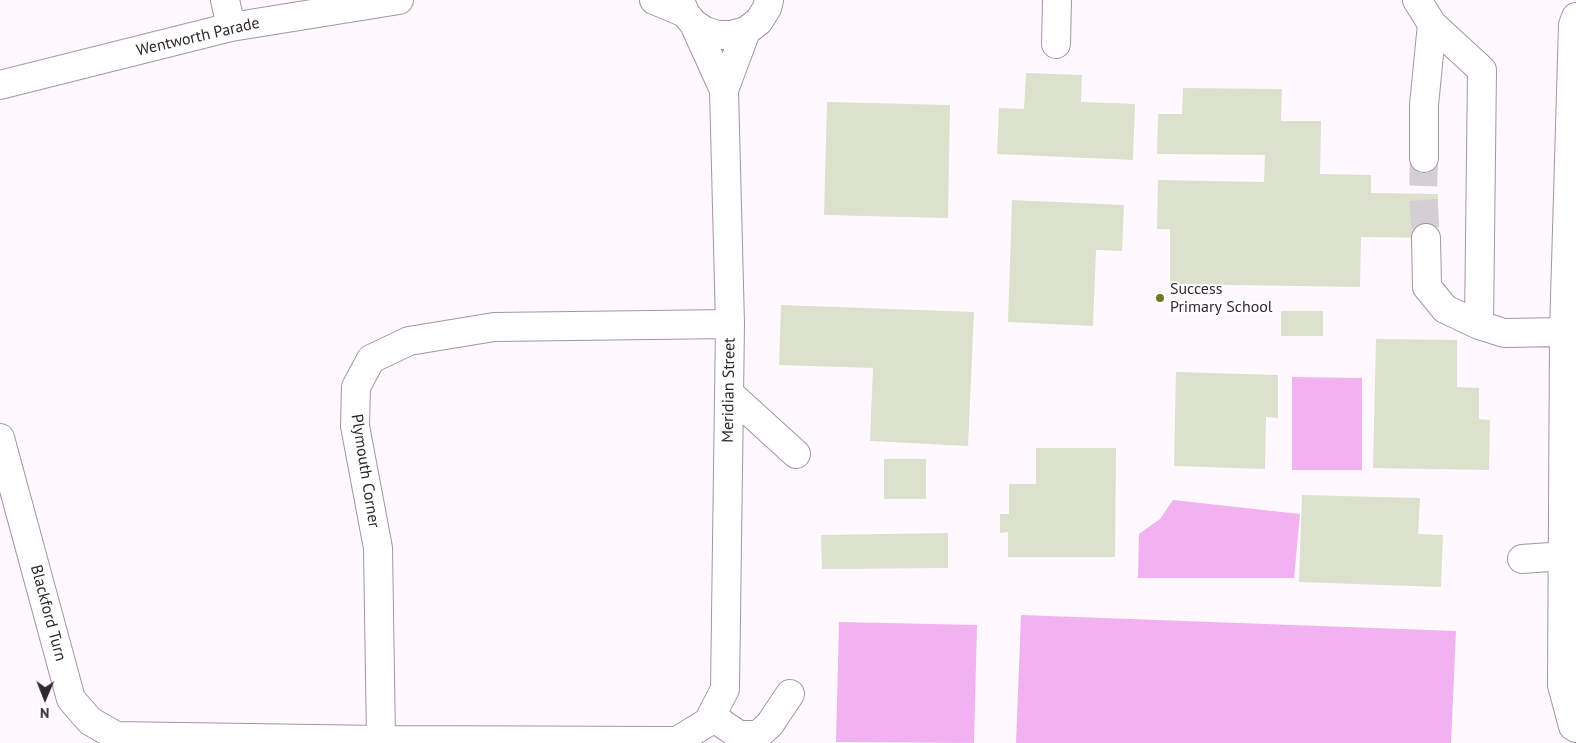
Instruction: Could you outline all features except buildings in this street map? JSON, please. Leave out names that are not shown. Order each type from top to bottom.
[{"type":"street","points":[[225,0],[231,27]]},
{"type":"street","name":"Wentworth Parade","points":[[0,86],[231,27],[400,0]]},
{"type":"street","points":[[654,0],[686,12],[705,31],[718,35],[731,35],[746,31],[759,21],[773,3]]},
{"type":"street","points":[[1056,44],[1057,0]]},
{"type":"street","points":[[1417,0],[1432,24],[1482,70],[1479,325]]},
{"type":"street","points":[[1564,0],[1574,21],[1572,242],[1564,332],[1562,685],[1573,726],[1576,728]]},
{"type":"street","name":"Meridian Street","points":[[686,12],[724,90]]},
{"type":"street","points":[[1424,158],[1424,105],[1432,24]]},
{"type":"street","name":"Meridian Street","points":[[725,689],[730,324],[724,90],[746,31]]},
{"type":"street","points":[[1426,238],[1427,287],[1445,309],[1479,325],[1504,333],[1564,332]]},
{"type":"street","name":"Plymouth Corner","points":[[382,740],[378,548],[355,426],[356,387],[371,359],[409,340],[494,327],[730,324]]},
{"type":"street","points":[[729,393],[796,454]]},
{"type":"street","name":"Blackford Turn","points":[[0,438],[71,700],[90,721],[115,739],[677,741],[708,722],[725,689]]},
{"type":"street","points":[[1522,559],[1564,556]]},
{"type":"street","points":[[711,716],[739,735],[758,735],[770,724],[790,694]]},
{"type":"shaded area","points":[[1292,377],[1362,378],[1362,470],[1292,470]]},
{"type":"shaded area","points":[[1173,500],[1300,514],[1294,578],[1138,578],[1139,534],[1160,519]]},
{"type":"shaded area","points":[[1021,615],[1456,631],[1451,743],[1016,743]]},
{"type":"shaded area","points":[[839,622],[977,625],[974,743],[836,742]]},
{"type":"tunnel","points":[[1424,158],[1423,193],[1426,238]]},
{"type":"place","name":"Success Primary School","points":[[1160,298]]}]
